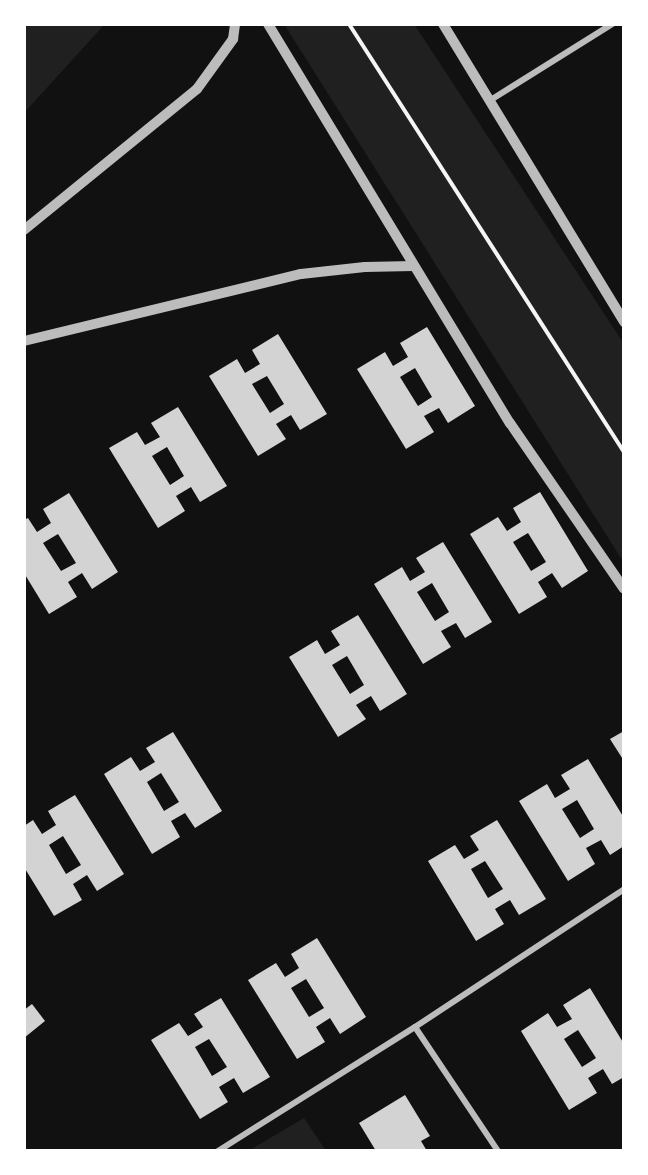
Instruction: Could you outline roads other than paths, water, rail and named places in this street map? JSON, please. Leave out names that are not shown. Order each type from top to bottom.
[{"type":"street","points":[[24,230],[197,89],[233,39],[235,24]]},
{"type":"street","points":[[268,24],[510,423],[624,589]]},
{"type":"street","points":[[443,24],[624,322]]},
{"type":"street","points":[[489,101],[612,24]]},
{"type":"street","points":[[24,341],[301,274],[365,267],[413,266]]},
{"type":"street","points":[[218,1151],[415,1027],[624,889]]},
{"type":"street","points":[[415,1027],[498,1151]]}]
